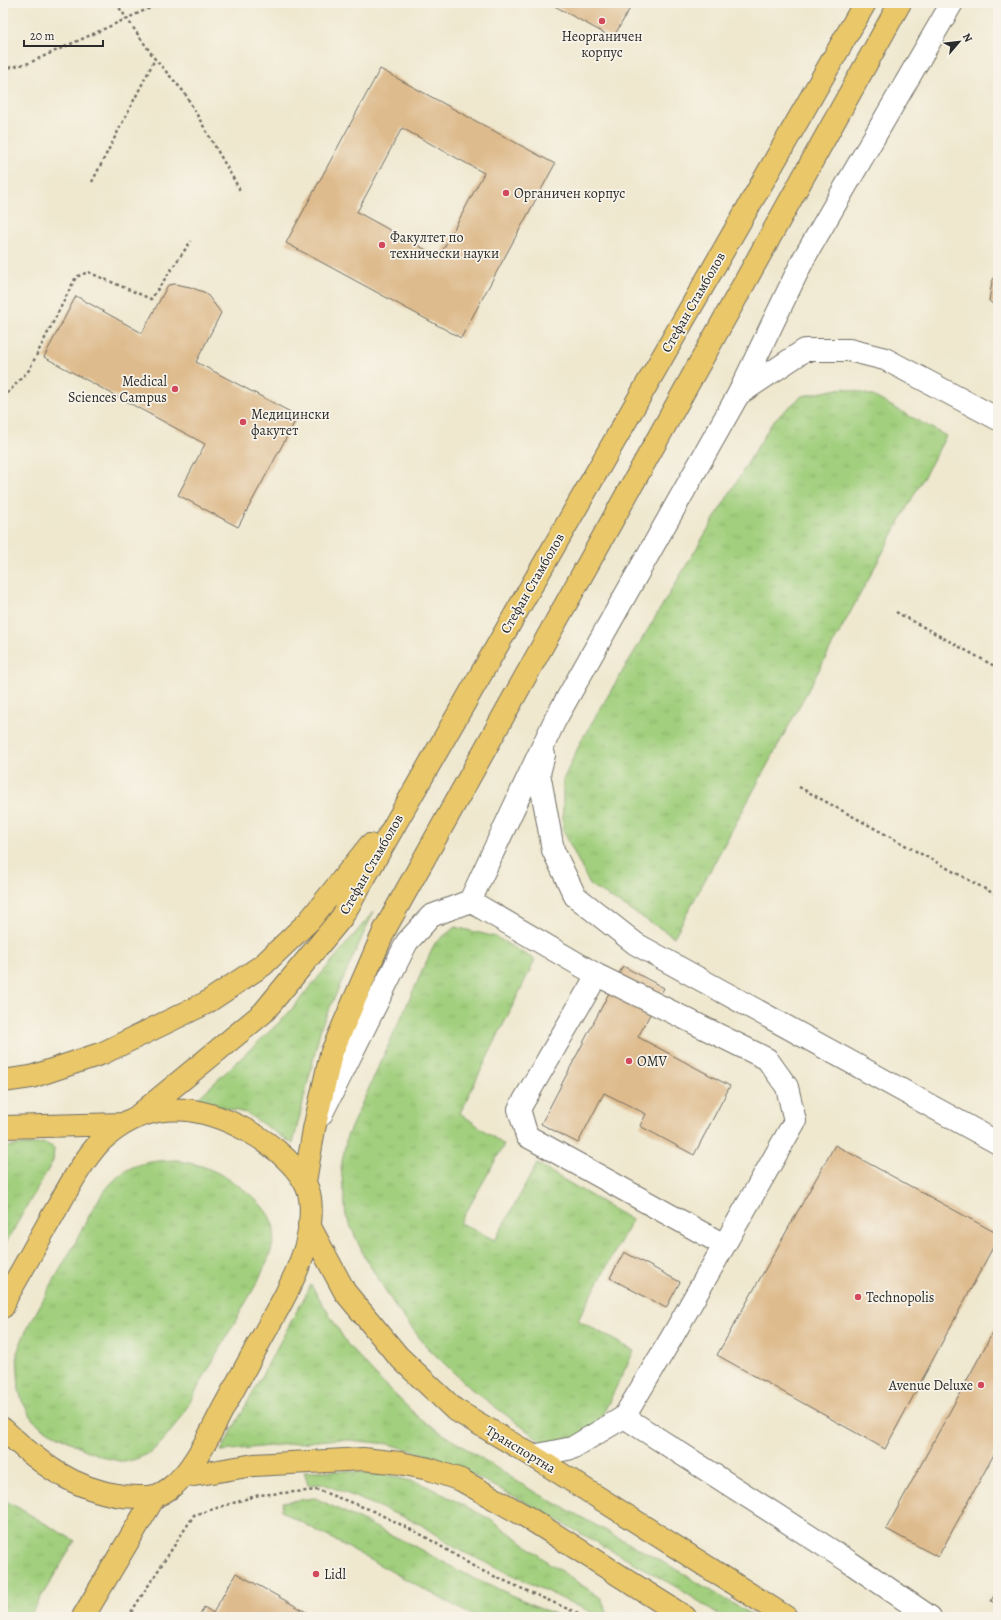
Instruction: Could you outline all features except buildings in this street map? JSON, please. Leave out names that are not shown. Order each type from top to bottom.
[{"type":"main road","name":"Стефан Стамболов","points":[[3,1307],[7,1296],[53,1214],[89,1155],[103,1139],[131,1120],[263,1013],[342,917],[865,3]]},
{"type":"main road","points":[[305,1182],[314,1128],[331,1054],[385,928],[900,3]]},
{"type":"main road","points":[[3,1081],[31,1077],[103,1052],[206,1003],[263,965],[309,921],[412,793]]},
{"type":"main road","points":[[3,1127],[131,1120],[164,1109],[206,1112],[232,1122],[257,1136],[278,1152],[305,1182],[310,1198],[309,1225],[306,1244],[287,1293],[199,1451],[182,1477],[165,1492],[155,1496],[134,1497],[112,1494],[82,1486],[57,1474],[24,1449],[3,1429]]},
{"type":"main road","name":"Транспортна","points":[[309,1225],[345,1292],[398,1356],[454,1409],[533,1456],[786,1617]]},
{"type":"main road","points":[[182,1477],[254,1465],[363,1459],[400,1463],[429,1469],[461,1480],[527,1517],[672,1613]]},
{"type":"main road","points":[[83,1617],[155,1496]]},
{"type":"lane","points":[[314,1128],[407,942],[431,916],[470,901],[554,720],[738,395],[804,258],[952,3]]},
{"type":"lane","points":[[738,395],[805,350],[849,350],[885,359],[998,419]]},
{"type":"lane","points":[[554,720],[539,773],[553,850],[574,896],[636,944],[998,1143]]},
{"type":"lane","points":[[470,901],[597,975],[767,1059],[787,1087],[794,1121],[724,1246],[624,1416],[572,1448],[533,1456]]},
{"type":"lane","points":[[597,975],[520,1109],[527,1136],[724,1246]]},
{"type":"lane","points":[[624,1416],[848,1561],[930,1617]]},
{"type":"path","points":[[116,3],[155,59],[184,92],[241,192]]},
{"type":"path","points":[[3,69],[29,63],[161,3]]},
{"type":"path","points":[[92,182],[155,59]]},
{"type":"path","points":[[3,398],[29,370],[76,277],[88,272],[151,299],[191,241]]},
{"type":"path","points":[[896,612],[998,668]]},
{"type":"path","points":[[799,787],[998,896]]},
{"type":"path","points":[[128,1617],[194,1516],[259,1495],[318,1490],[371,1510],[424,1536],[478,1569],[586,1617]]},
{"type":"green space","points":[[844,388],[873,396],[946,436],[674,937],[590,885],[563,830],[563,780],[582,739],[773,421],[802,396]]},
{"type":"green space","points":[[374,911],[321,1027],[293,1144],[246,1113],[195,1101],[285,1017]]},
{"type":"green space","points":[[455,927],[496,937],[535,960],[460,1113],[504,1145],[460,1223],[495,1240],[537,1164],[632,1220],[578,1320],[634,1351],[602,1416],[588,1434],[549,1447],[470,1388],[426,1346],[397,1309],[364,1256],[346,1216],[341,1167],[347,1136],[435,943]]},
{"type":"green space","points":[[45,1143],[54,1148],[53,1161],[3,1248],[3,1147]]},
{"type":"green space","points":[[177,1160],[200,1165],[216,1172],[246,1191],[263,1207],[269,1216],[273,1225],[274,1239],[270,1254],[258,1281],[179,1421],[162,1442],[150,1453],[124,1462],[106,1458],[86,1450],[43,1428],[33,1420],[22,1401],[19,1390],[17,1353],[24,1335],[95,1205],[109,1186],[118,1177],[133,1167],[151,1162]]},
{"type":"green space","points":[[311,1285],[348,1345],[382,1382],[420,1419],[526,1487],[672,1567],[755,1617],[723,1617],[678,1588],[516,1497],[441,1459],[389,1444],[338,1439],[221,1451]]},
{"type":"green space","points":[[304,1471],[347,1471],[388,1475],[423,1484],[488,1518],[524,1543],[546,1561],[601,1598],[609,1617],[601,1617],[457,1549],[420,1524],[324,1484],[308,1485]]},
{"type":"green space","points":[[315,1498],[412,1545],[469,1576],[561,1617],[475,1617],[281,1511],[283,1502]]},
{"type":"green space","points":[[3,1499],[75,1541],[29,1617],[3,1617]]},
{"type":"place","name":"Неорганичен корпус","points":[[602,21]]},
{"type":"place","name":"Органичен корпус","points":[[506,193]]},
{"type":"place","name":"Факултет по технически науки","points":[[382,245]]},
{"type":"place","name":"Medical Sciences Campus","points":[[175,389]]},
{"type":"place","name":"Медицински факутет","points":[[243,422]]},
{"type":"place","name":"OMV","points":[[629,1061]]},
{"type":"place","name":"Technopolis","points":[[858,1297]]},
{"type":"place","name":"Avenue Deluxe","points":[[981,1385]]},
{"type":"place","name":"Lidl","points":[[316,1574]]}]
